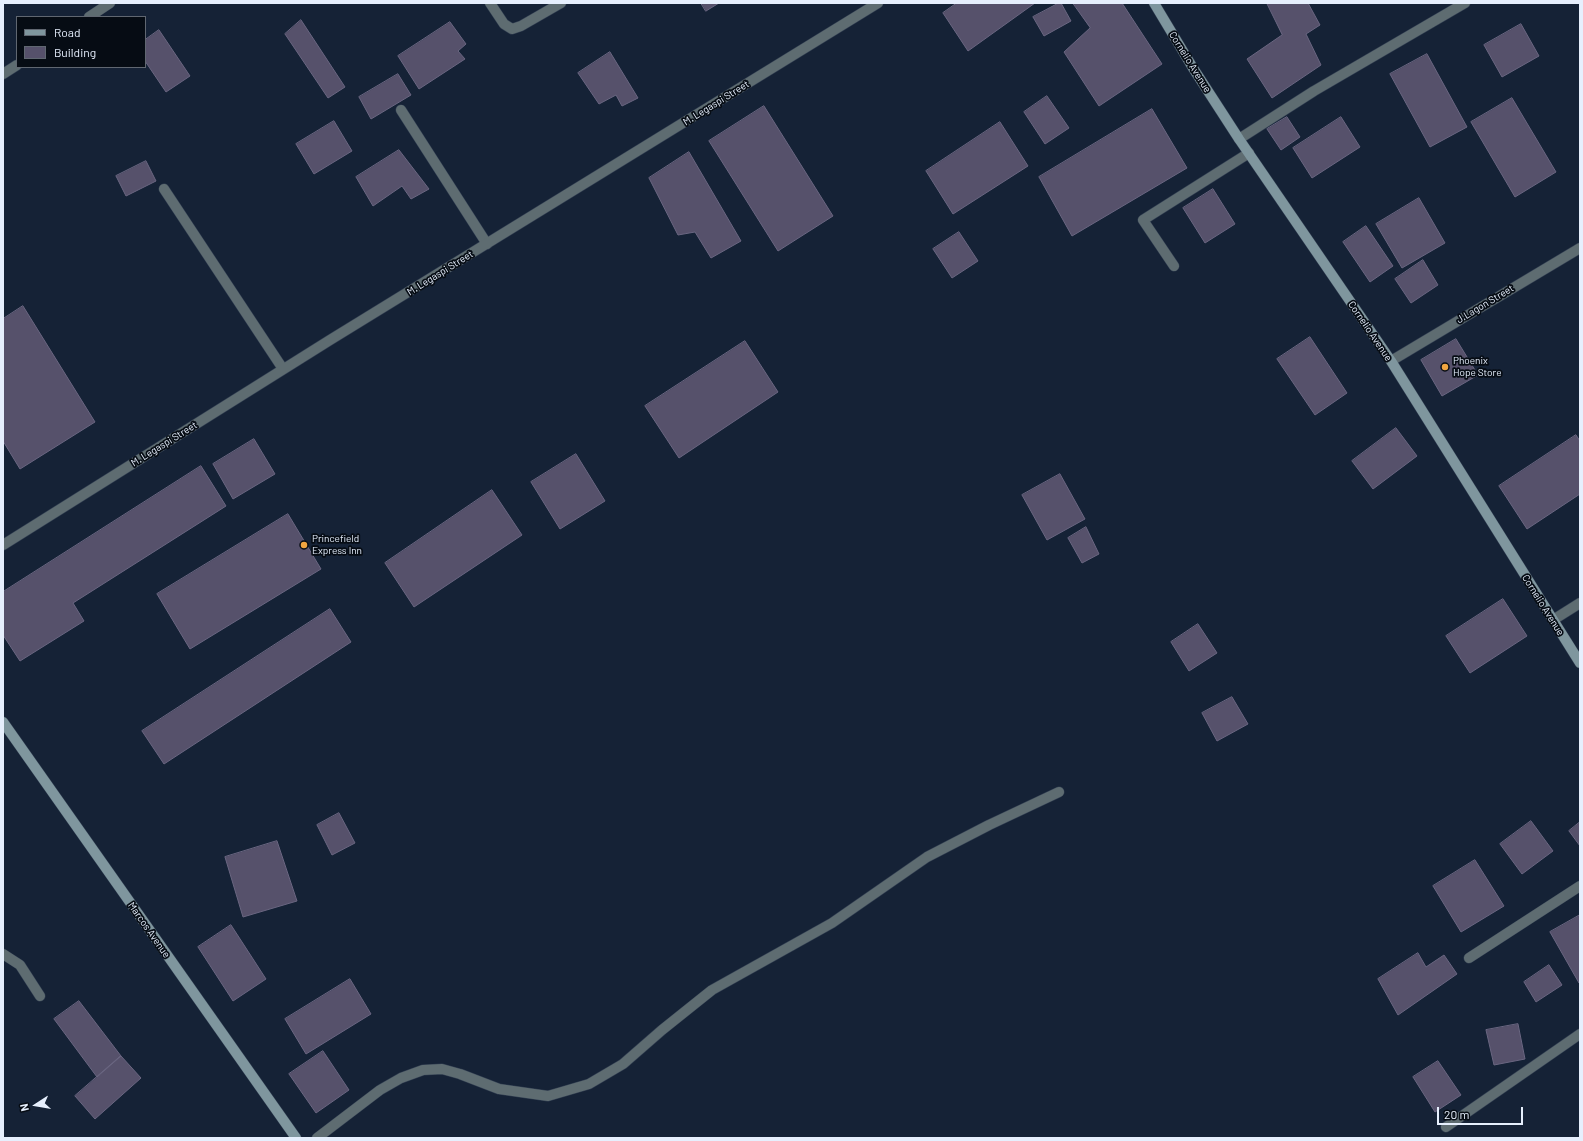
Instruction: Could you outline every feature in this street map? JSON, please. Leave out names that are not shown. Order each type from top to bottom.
[{"type":"street","points":[[90,16],[110,3]]},
{"type":"street","points":[[490,3],[504,24],[512,29],[521,26],[561,3]]},
{"type":"street","name":"M. Legaspi Street","points":[[3,545],[283,369],[878,3]]},
{"type":"street","name":"Cornelio Avenue","points":[[1154,3],[1193,68],[1248,153],[1391,361],[1580,663]]},
{"type":"street","points":[[1239,138],[1314,91],[1465,3]]},
{"type":"street","points":[[3,74],[16,66]]},
{"type":"street","points":[[401,110],[486,244]]},
{"type":"street","points":[[1174,266],[1143,220],[1248,153]]},
{"type":"street","points":[[164,189],[283,369]]},
{"type":"street","name":"J.Lagon Street","points":[[1391,361],[1580,248]]},
{"type":"street","points":[[1553,620],[1580,603]]},
{"type":"street","name":"Marcos Avenue","points":[[3,722],[296,1138]]},
{"type":"street","points":[[317,1138],[380,1090],[401,1078],[423,1070],[442,1069],[460,1074],[499,1089],[548,1096],[589,1084],[623,1064],[662,1030],[712,990],[832,923],[927,857],[989,825],[1059,792]]},
{"type":"street","points":[[1469,958],[1580,886]]},
{"type":"street","points":[[3,954],[20,965],[40,996]]},
{"type":"street","points":[[1446,1127],[1580,1034]]},
{"type":"building","points":[[701,3],[719,3],[706,11]]},
{"type":"building","points":[[957,3],[1035,3],[968,51],[943,13]]},
{"type":"building","points":[[1061,3],[1071,21],[1044,36],[1033,17]]},
{"type":"building","points":[[1073,3],[1122,3],[1162,64],[1099,106],[1064,52],[1090,28]]},
{"type":"building","points":[[1267,3],[1308,3],[1320,25],[1306,34],[1321,65],[1272,98],[1247,59],[1282,35]]},
{"type":"building","points":[[301,20],[345,87],[328,98],[285,34]]},
{"type":"building","points":[[450,22],[466,44],[458,51],[465,59],[419,89],[398,56]]},
{"type":"building","points":[[1521,24],[1539,56],[1502,77],[1484,45]]},
{"type":"building","points":[[159,30],[190,76],[166,92],[146,62],[146,39]]},
{"type":"building","points":[[610,52],[638,98],[622,106],[616,95],[599,104],[578,73]]},
{"type":"building","points":[[1427,54],[1467,127],[1430,147],[1390,74]]},
{"type":"building","points":[[398,74],[411,95],[371,119],[359,97]]},
{"type":"building","points":[[1047,96],[1069,128],[1045,144],[1024,112]]},
{"type":"building","points":[[1512,98],[1556,172],[1515,197],[1471,122]]},
{"type":"building","points":[[764,106],[833,216],[778,251],[709,141]]},
{"type":"building","points":[[1152,109],[1187,168],[1072,236],[1039,177]]},
{"type":"building","points":[[1287,117],[1300,137],[1281,150],[1267,129]]},
{"type":"building","points":[[1341,117],[1360,147],[1312,178],[1293,148]]},
{"type":"building","points":[[334,121],[352,151],[314,174],[296,144]]},
{"type":"building","points":[[1000,122],[1028,166],[953,214],[926,171]]},
{"type":"building","points":[[399,150],[429,189],[411,199],[402,186],[373,206],[356,177]]},
{"type":"building","points":[[689,152],[741,241],[711,258],[695,232],[678,235],[649,178]]},
{"type":"building","points":[[146,161],[156,181],[126,196],[116,176]]},
{"type":"building","points":[[1213,189],[1235,224],[1205,243],[1183,208]]},
{"type":"building","points":[[1419,198],[1445,243],[1402,268],[1376,224]]},
{"type":"building","points":[[1366,226],[1393,266],[1370,282],[1343,242]]},
{"type":"building","points":[[959,232],[978,261],[952,278],[933,249]]},
{"type":"building","points":[[1423,260],[1438,285],[1411,303],[1395,279]]},
{"type":"building","points":[[23,306],[95,422],[20,469],[3,441],[3,319]]},
{"type":"building","points":[[1310,337],[1347,393],[1315,415],[1277,359]]},
{"type":"building","points":[[1456,339],[1478,375],[1442,396],[1421,360]]},
{"type":"building","points":[[745,341],[778,392],[679,458],[645,406]]},
{"type":"building","points":[[1396,428],[1417,456],[1373,489],[1352,461]]},
{"type":"building","points":[[1576,435],[1580,441],[1580,494],[1527,529],[1499,486]]},
{"type":"building","points":[[254,439],[275,474],[233,499],[213,464]]},
{"type":"building","points":[[576,454],[605,501],[560,529],[531,482]]},
{"type":"building","points":[[201,466],[226,506],[73,603],[84,621],[20,661],[3,635],[3,592]]},
{"type":"building","points":[[1060,474],[1085,519],[1047,540],[1022,495]]},
{"type":"building","points":[[492,490],[522,535],[414,607],[385,563]]},
{"type":"building","points":[[288,514],[321,569],[190,649],[157,594]]},
{"type":"building","points":[[1086,527],[1099,554],[1082,563],[1068,538]]},
{"type":"building","points":[[1503,599],[1527,636],[1470,673],[1446,636]]},
{"type":"building","points":[[330,609],[351,642],[164,764],[142,731]]},
{"type":"building","points":[[1198,624],[1217,653],[1189,671],[1171,642]]},
{"type":"building","points":[[1232,697],[1248,724],[1217,741],[1202,713]]},
{"type":"building","points":[[339,813],[355,843],[332,855],[317,825]]},
{"type":"building","points":[[1531,821],[1553,851],[1522,874],[1500,844]]},
{"type":"building","points":[[1580,822],[1580,846],[1569,831]]},
{"type":"building","points":[[277,841],[297,901],[243,917],[225,857]]},
{"type":"building","points":[[1475,860],[1504,906],[1461,932],[1433,886]]},
{"type":"building","points":[[1580,915],[1580,983],[1579,983],[1550,932]]},
{"type":"building","points":[[231,925],[266,979],[233,1001],[198,947]]},
{"type":"building","points":[[1418,953],[1426,967],[1444,955],[1457,974],[1398,1015],[1378,979]]},
{"type":"building","points":[[1549,965],[1562,985],[1536,1002],[1524,982]]},
{"type":"building","points":[[350,979],[371,1014],[306,1054],[285,1019]]},
{"type":"building","points":[[79,1001],[121,1056],[97,1077],[54,1019]]},
{"type":"building","points":[[1518,1024],[1525,1059],[1494,1065],[1486,1030]]},
{"type":"building","points":[[323,1051],[349,1090],[316,1113],[289,1074]]},
{"type":"building","points":[[121,1056],[141,1078],[95,1119],[75,1096]]},
{"type":"building","points":[[1438,1061],[1461,1095],[1435,1112],[1413,1077]]},
{"type":"place","name":"Phoenix Hope Store","points":[[1445,367]]},
{"type":"place","name":"Princefield Express Inn","points":[[304,545]]}]
